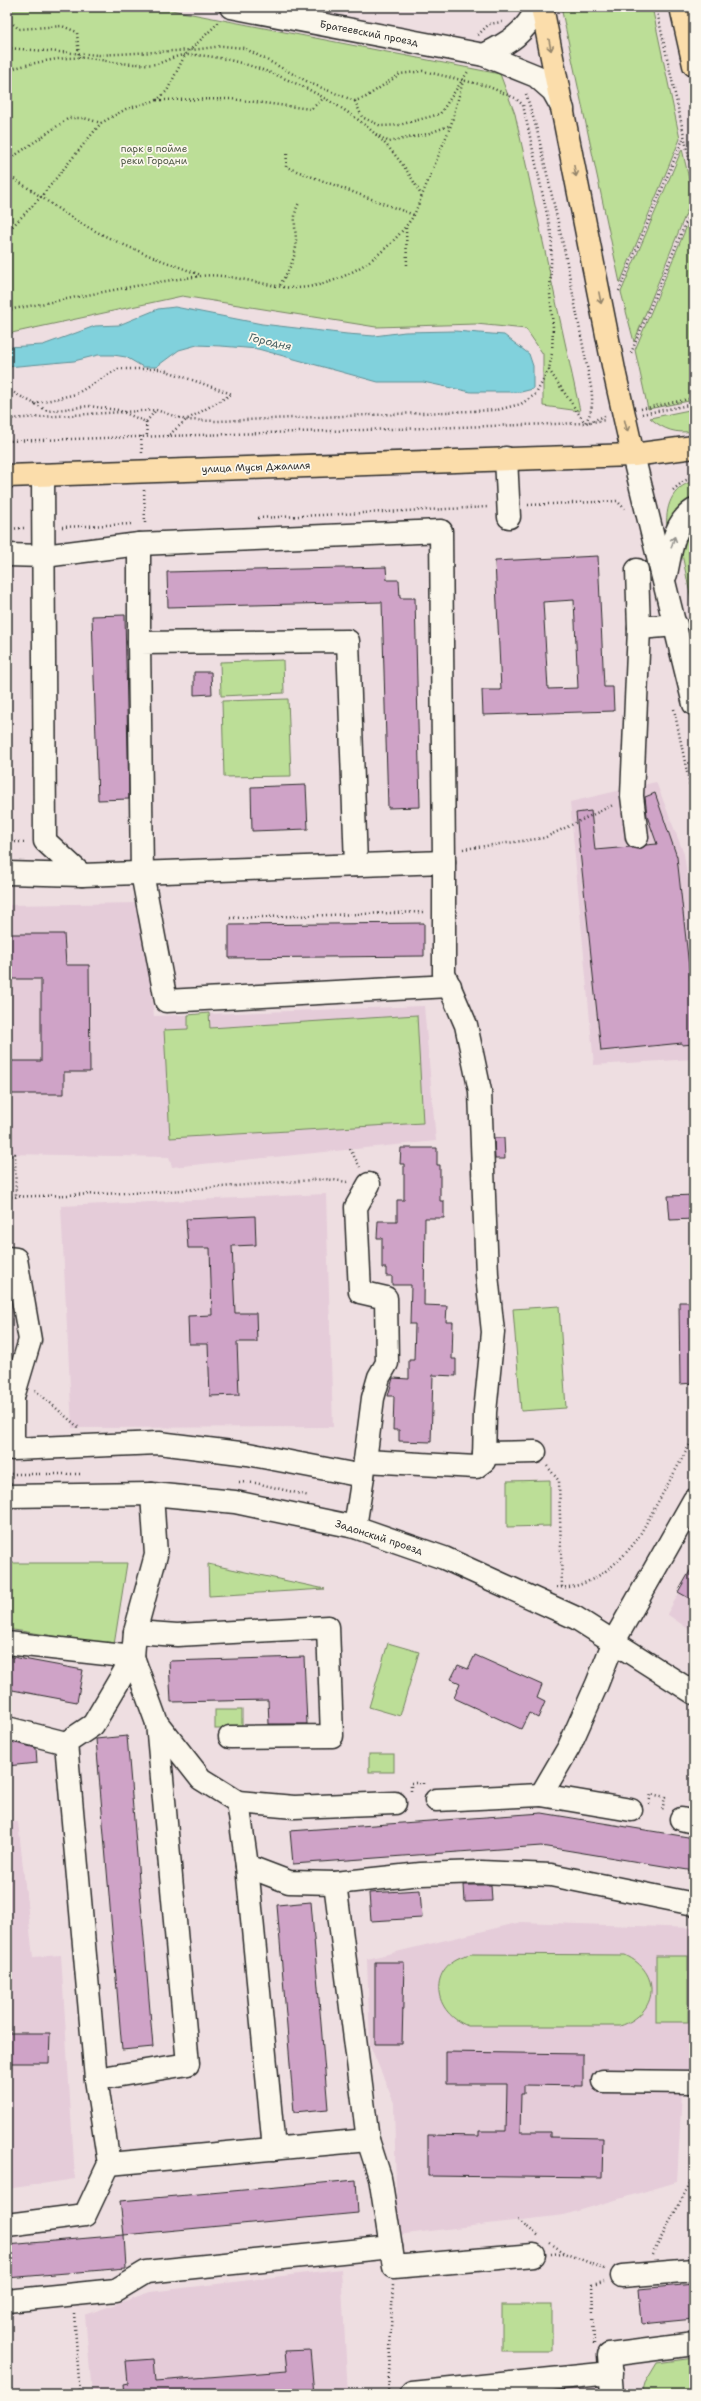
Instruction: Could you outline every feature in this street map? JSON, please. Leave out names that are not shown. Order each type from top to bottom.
[{"type":"main road","points":[[542,7],[613,368],[633,455]]},
{"type":"main road","points":[[681,7],[694,65]]},
{"type":"main road","name":"улица Мусы Джалиля","points":[[7,476],[506,458],[633,455],[694,447]]},
{"type":"street","points":[[477,62],[513,41],[530,22],[538,7]]},
{"type":"street","name":"Братеевский проезд","points":[[237,11],[536,76],[553,91],[563,109]]},
{"type":"street","points":[[633,455],[676,625],[694,704]]},
{"type":"street","points":[[506,458],[509,511]]},
{"type":"street","points":[[43,475],[45,841],[82,875]]},
{"type":"street","points":[[664,580],[679,524],[694,510]]},
{"type":"street","points":[[7,555],[44,556],[139,544],[441,531],[444,974],[466,1025],[480,1091],[487,1275],[493,1332],[484,1461],[476,1467],[364,1469],[159,1443],[10,1449],[13,1397],[30,1340],[16,1259],[7,1258]]},
{"type":"street","points":[[139,544],[142,873],[166,1001],[450,986]]},
{"type":"street","points":[[637,570],[640,628],[632,796],[637,837]]},
{"type":"street","points":[[640,628],[676,625]]},
{"type":"street","points":[[139,643],[348,641],[356,865]]},
{"type":"street","points":[[7,873],[82,875],[444,862]]},
{"type":"street","points":[[355,1527],[373,1398],[379,1376],[387,1363],[386,1298],[360,1292],[356,1207],[369,1184]]},
{"type":"street","points":[[484,1453],[535,1452]]},
{"type":"street","points":[[96,2079],[188,2064],[157,1723],[133,1657],[135,1632],[156,1555],[152,1494]]},
{"type":"street","name":"Задонский проезд","points":[[7,1496],[152,1494],[235,1502],[355,1527],[444,1558],[576,1618],[614,1640],[694,1693]]},
{"type":"street","points":[[541,1794],[569,1746],[598,1684],[614,1640],[694,1500]]},
{"type":"street","points":[[135,1632],[177,1635],[328,1627],[332,1736],[230,1737]]},
{"type":"street","points":[[7,1643],[133,1657]]},
{"type":"street","points":[[7,1728],[66,1742],[92,1725],[133,1657]]},
{"type":"street","points":[[157,1723],[201,1779],[238,1802],[294,1807],[395,1803]]},
{"type":"street","points":[[7,2225],[85,2215],[109,2164],[96,2079],[66,1742]]},
{"type":"street","points":[[436,1800],[541,1794],[631,1810]]},
{"type":"street","points":[[238,1802],[247,1866],[274,2149]]},
{"type":"street","points":[[247,1866],[289,1882],[335,1883],[421,1874],[481,1872],[551,1875],[694,1904]]},
{"type":"street","points":[[335,1883],[368,2140],[380,2177],[392,2257]]},
{"type":"street","points":[[603,2081],[694,2082]]},
{"type":"street","points":[[109,2164],[368,2140]]},
{"type":"street","points":[[7,2301],[116,2290],[146,2272],[392,2257],[541,2245]]},
{"type":"street","points":[[632,2276],[694,2270]]},
{"type":"street","points":[[412,2393],[611,2374],[694,2344]]},
{"type":"path","points":[[656,7],[683,138],[694,181]]},
{"type":"path","points":[[7,70],[43,61],[87,58],[118,64],[155,64],[185,55],[237,11]]},
{"type":"path","points":[[7,19],[19,29],[62,26],[77,32],[79,59]]},
{"type":"path","points":[[7,48],[116,55],[192,50],[223,46],[244,48],[312,84],[355,101],[366,97],[400,74],[412,71],[423,71],[487,86],[514,98],[523,106],[552,237],[550,294],[553,327],[549,370],[536,394],[522,404],[497,410],[186,420],[156,410],[7,419]]},
{"type":"path","points":[[185,55],[234,61],[264,70],[324,98],[389,142],[427,134],[451,125]]},
{"type":"path","points":[[157,100],[167,91],[185,55]]},
{"type":"path","points":[[355,101],[362,117],[381,126],[399,125],[440,114],[477,62]]},
{"type":"path","points":[[7,175],[29,187],[40,198],[128,248],[203,275],[297,288],[330,281],[361,268],[406,227],[414,215],[421,195],[426,190],[451,125],[463,81]]},
{"type":"path","points":[[7,232],[40,198],[101,123],[126,109],[157,100],[231,99],[310,109],[324,98]]},
{"type":"path","points":[[530,104],[565,253],[591,387],[593,400],[591,414],[585,424]]},
{"type":"path","points":[[7,161],[69,118],[84,118],[101,123]]},
{"type":"path","points":[[373,132],[391,150],[413,179],[421,195]]},
{"type":"path","points":[[618,291],[683,138]]},
{"type":"path","points":[[287,154],[286,167],[414,215]]},
{"type":"path","points":[[280,285],[293,261],[296,245],[295,211],[299,203]]},
{"type":"path","points":[[631,353],[694,203]]},
{"type":"path","points":[[406,227],[407,265]]},
{"type":"path","points":[[7,310],[203,275]]},
{"type":"path","points":[[34,404],[76,394],[118,370],[161,369],[232,394],[186,420],[168,436]]},
{"type":"path","points":[[549,370],[585,424]]},
{"type":"path","points":[[7,389],[48,411],[89,406],[124,412],[146,422]]},
{"type":"path","points":[[644,408],[694,398]]},
{"type":"path","points":[[147,436],[146,422],[156,410]]},
{"type":"path","points":[[7,441],[585,424]]},
{"type":"path","points":[[143,471],[145,523]]},
{"type":"path","points":[[673,490],[684,481],[694,477]]},
{"type":"path","points":[[251,518],[509,511],[599,502]]},
{"type":"path","points":[[7,529],[151,523]]},
{"type":"path","points":[[486,846],[544,838],[632,796]]},
{"type":"path","points":[[230,918],[444,912]]},
{"type":"path","points":[[7,1157],[15,1154],[16,1198]]},
{"type":"path","points":[[7,1197],[16,1198],[156,1192],[325,1179],[369,1184]]},
{"type":"path","points":[[19,1376],[98,1445]]},
{"type":"path","points":[[556,1586],[571,1588],[599,1575],[616,1564],[628,1552],[638,1538],[694,1437]]},
{"type":"path","points":[[535,1452],[559,1481],[562,1587]]},
{"type":"path","points":[[7,1474],[83,1474]]},
{"type":"path","points":[[232,1481],[256,1482],[315,1497]]},
{"type":"path","points":[[631,1810],[648,1814],[651,1794],[665,1796],[661,1816],[687,1820]]},
{"type":"path","points":[[611,2374],[594,2345],[592,2284],[632,2276],[694,2176]]},
{"type":"path","points":[[518,2220],[541,2245],[632,2276]]},
{"type":"path","points":[[388,2394],[392,2257]]},
{"type":"path","points":[[73,2295],[80,2394]]},
{"type":"shaded area","points":[[656,782],[684,854],[694,923],[694,1059],[594,1065],[570,802]]},
{"type":"shaded area","points":[[142,903],[154,1016],[424,1006],[436,1141],[172,1167],[169,1157],[7,1154],[7,905]]},
{"type":"shaded area","points":[[326,1194],[333,1427],[72,1428],[61,1206]]},
{"type":"shaded area","points":[[694,1567],[694,1633],[667,1614]]},
{"type":"shaded area","points":[[7,1822],[18,1822],[33,1957],[61,1955],[75,2179],[7,2189]]},
{"type":"shaded area","points":[[521,1922],[694,1928],[694,2068],[683,2073],[677,2182],[564,2215],[397,2235],[394,2103],[370,2045],[367,1959]]},
{"type":"shaded area","points":[[341,2269],[348,2394],[92,2394],[85,2315],[150,2292]]},
{"type":"green space","name":"парк в пойме реки Городни","points":[[7,7],[156,7],[500,74],[515,114],[580,411],[543,406],[543,354],[526,329],[476,324],[376,327],[182,296],[7,334]]},
{"type":"green space","points":[[561,7],[652,7],[680,139],[620,283]]},
{"type":"green space","points":[[682,149],[693,196],[634,342],[621,292]]},
{"type":"green space","points":[[694,209],[694,400],[648,409],[635,350]]},
{"type":"green space","points":[[694,409],[694,431],[682,432],[670,430],[660,426],[650,418]]},
{"type":"green space","points":[[694,481],[694,501],[667,529],[667,513],[671,499],[680,488]]},
{"type":"green space","points":[[694,520],[694,614],[681,549]]},
{"type":"green space","points":[[283,660],[284,693],[221,696],[220,662]]},
{"type":"green space","points":[[288,699],[291,776],[224,777],[222,701]]},
{"type":"green space","points":[[209,1013],[210,1028],[417,1015],[423,1123],[170,1138],[164,1030],[188,1029],[188,1015]]},
{"type":"green space","points":[[559,1306],[566,1408],[521,1411],[513,1309]]},
{"type":"green space","points":[[550,1480],[550,1526],[507,1527],[507,1481]]},
{"type":"green space","points":[[7,1563],[127,1563],[114,1645],[7,1629]]},
{"type":"green space","points":[[208,1564],[325,1589],[209,1596]]},
{"type":"green space","points":[[388,1643],[419,1652],[400,1716],[369,1707]]},
{"type":"green space","points":[[215,1710],[242,1710],[242,1729],[215,1729]]},
{"type":"green space","points":[[369,1754],[394,1754],[394,1772],[369,1772]]},
{"type":"green space","points":[[471,1954],[625,1955],[637,1962],[645,1971],[650,1982],[651,1992],[648,2002],[642,2012],[633,2020],[620,2026],[468,2026],[455,2019],[446,2010],[440,1999],[439,1987],[441,1976],[447,1967],[457,1959]]},
{"type":"green space","points":[[656,1956],[688,1956],[688,2022],[656,2022]]},
{"type":"green space","points":[[502,2305],[552,2305],[552,2351],[502,2351]]},
{"type":"green space","points":[[694,2358],[694,2394],[642,2394],[645,2383],[657,2363]]},
{"type":"water","name":"Городня","points":[[175,307],[262,324],[347,334],[374,336],[405,332],[455,331],[504,335],[529,354],[533,366],[533,389],[521,392],[471,392],[423,382],[378,382],[258,349],[221,346],[197,345],[179,350],[156,367],[143,367],[126,357],[98,355],[74,361],[7,367],[7,347],[43,345],[95,326],[119,325],[158,309]]},
{"type":"building","points":[[598,556],[604,687],[613,687],[614,711],[483,715],[482,690],[501,690],[495,561]],"holes":[[[574,600],[578,688],[548,689],[543,602]]]},
{"type":"building","points":[[386,567],[387,580],[399,580],[400,598],[415,598],[420,807],[388,808],[382,602],[168,607],[167,572]]},
{"type":"building","points":[[125,615],[129,799],[98,800],[92,616]]},
{"type":"building","points":[[194,672],[211,672],[212,694],[194,695]]},
{"type":"building","points":[[306,785],[308,829],[252,831],[251,787]]},
{"type":"building","points":[[655,793],[677,857],[694,1013],[694,1044],[682,1045],[682,1043],[601,1051],[576,813],[591,811],[595,850],[630,847],[639,849],[646,845],[657,844],[647,816],[645,797]]},
{"type":"building","points":[[424,923],[424,956],[229,958],[229,925]]},
{"type":"building","points":[[7,934],[64,934],[66,965],[89,965],[90,1072],[64,1072],[64,1094],[7,1094],[7,1061],[41,1061],[41,979],[7,979]]},
{"type":"building","points":[[494,1138],[504,1138],[505,1159],[495,1159]]},
{"type":"building","points":[[401,1148],[437,1148],[437,1165],[440,1165],[440,1201],[444,1201],[444,1218],[425,1218],[424,1305],[447,1306],[446,1322],[453,1322],[452,1359],[456,1359],[456,1376],[433,1375],[431,1442],[399,1441],[399,1430],[393,1430],[394,1396],[388,1396],[393,1378],[409,1379],[409,1360],[414,1360],[415,1324],[410,1324],[411,1285],[392,1285],[392,1276],[386,1276],[386,1268],[382,1268],[382,1238],[377,1238],[378,1221],[397,1221],[397,1200],[404,1200],[404,1164],[400,1164]]},
{"type":"building","points":[[694,1195],[694,1219],[670,1220],[668,1196]]},
{"type":"building","points":[[255,1216],[256,1245],[232,1246],[235,1313],[256,1313],[257,1342],[237,1342],[239,1395],[210,1396],[208,1344],[189,1344],[188,1316],[212,1315],[210,1248],[188,1248],[186,1219]]},
{"type":"building","points":[[679,1302],[694,1302],[694,1383],[680,1384]]},
{"type":"building","points":[[694,1564],[694,1601],[678,1592]]},
{"type":"building","points":[[475,1655],[542,1685],[537,1698],[545,1702],[538,1718],[529,1713],[521,1729],[454,1698],[460,1683],[451,1679],[458,1665],[468,1669]]},
{"type":"building","points":[[7,1656],[83,1670],[77,1702],[7,1689]]},
{"type":"building","points":[[304,1657],[307,1724],[269,1724],[268,1700],[171,1702],[169,1661]]},
{"type":"building","points":[[127,1736],[153,2047],[122,2050],[96,1739]]},
{"type":"building","points":[[7,1741],[36,1748],[37,1763],[7,1766]]},
{"type":"building","points":[[542,1813],[694,1838],[694,1871],[541,1846],[293,1864],[290,1831]]},
{"type":"building","points":[[464,1885],[491,1885],[492,1901],[465,1902]]},
{"type":"building","points":[[420,1890],[422,1918],[371,1921],[369,1893]]},
{"type":"building","points":[[311,1902],[328,2109],[294,2112],[277,1905]]},
{"type":"building","points":[[375,1962],[404,1962],[402,2044],[375,2044]]},
{"type":"building","points":[[7,2033],[50,2033],[49,2063],[7,2063]]},
{"type":"building","points":[[446,2052],[583,2054],[583,2086],[524,2085],[524,2094],[521,2094],[520,2132],[550,2132],[550,2137],[603,2138],[602,2178],[428,2176],[428,2135],[479,2136],[479,2131],[506,2131],[507,2084],[446,2084]]},
{"type":"building","points":[[356,2180],[358,2213],[124,2235],[120,2201]]},
{"type":"building","points":[[124,2235],[126,2268],[7,2278],[7,2245]]},
{"type":"building","points":[[694,2284],[694,2319],[642,2324],[639,2289]]},
{"type":"building","points":[[310,2350],[314,2394],[124,2394],[123,2384],[128,2383],[126,2361],[154,2359],[156,2381],[287,2371],[285,2351]]}]
